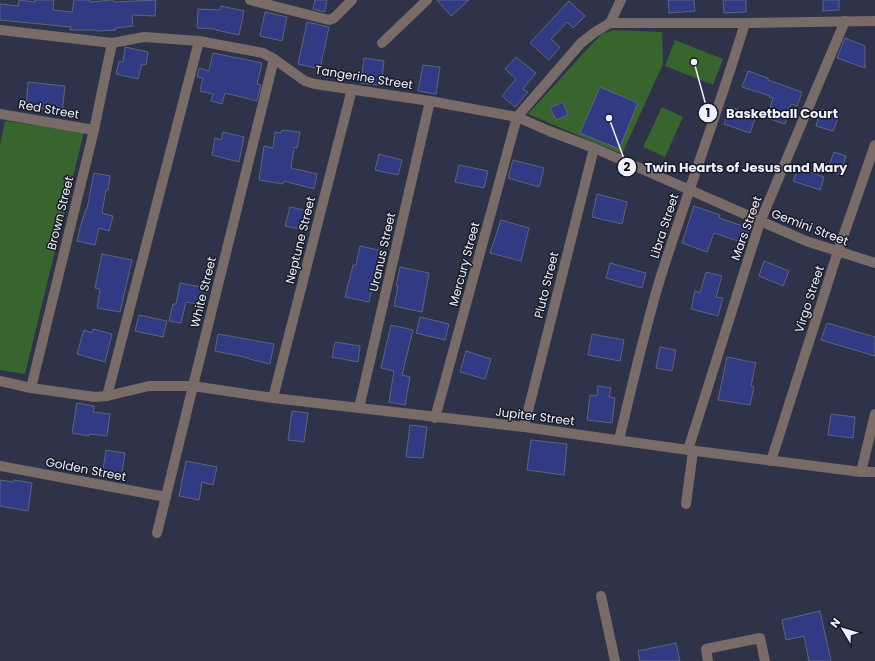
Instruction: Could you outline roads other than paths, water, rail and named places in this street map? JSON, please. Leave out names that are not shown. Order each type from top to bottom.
[{"type":"street","points":[[250,0],[329,20],[334,18],[352,0]]},
{"type":"street","points":[[382,43],[427,0]]},
{"type":"street","points":[[610,23],[621,0]]},
{"type":"street","name":"Mars Street","points":[[686,504],[691,451],[760,222],[845,21]]},
{"type":"street","points":[[517,117],[582,43],[595,32],[610,23],[875,21]]},
{"type":"street","name":"Libra Street","points":[[619,440],[640,352],[660,280],[745,23]]},
{"type":"street","name":"Tangerine Street","points":[[0,30],[112,44],[144,37],[199,41],[263,53],[305,81],[315,84],[430,101],[517,117]]},
{"type":"street","points":[[108,396],[199,41]]},
{"type":"street","name":"Brown Street","points":[[31,388],[94,130],[112,44]]},
{"type":"street","name":"White Street","points":[[157,533],[274,59]]},
{"type":"street","name":"Neptune Street","points":[[273,398],[352,89]]},
{"type":"street","name":"Uranus Street","points":[[359,408],[430,101]]},
{"type":"street","name":"Red Street","points":[[0,114],[94,130]]},
{"type":"street","name":"Gemini Street","points":[[517,117],[594,148],[689,191],[806,241],[875,264]]},
{"type":"street","name":"Mercury Street","points":[[435,418],[517,117]]},
{"type":"street","name":"Virgo Street","points":[[771,461],[838,251],[875,145]]},
{"type":"street","name":"Pluto Street","points":[[524,428],[594,148]]},
{"type":"street","name":"Jupiter Street","points":[[0,382],[95,397],[108,396],[149,386],[193,386],[273,398],[619,440],[691,451],[861,472],[875,472]]},
{"type":"street","points":[[861,472],[875,414]]},
{"type":"street","name":"Golden Street","points":[[0,466],[166,497]]},
{"type":"street","points":[[601,596],[615,661]]},
{"type":"street","points":[[708,661],[706,649],[760,638],[764,661]]},
{"type":"place","name":"Basketball Court","points":[[694,62]]},
{"type":"place","name":"Twin Hearts of Jesus and Mary","points":[[609,118]]}]
